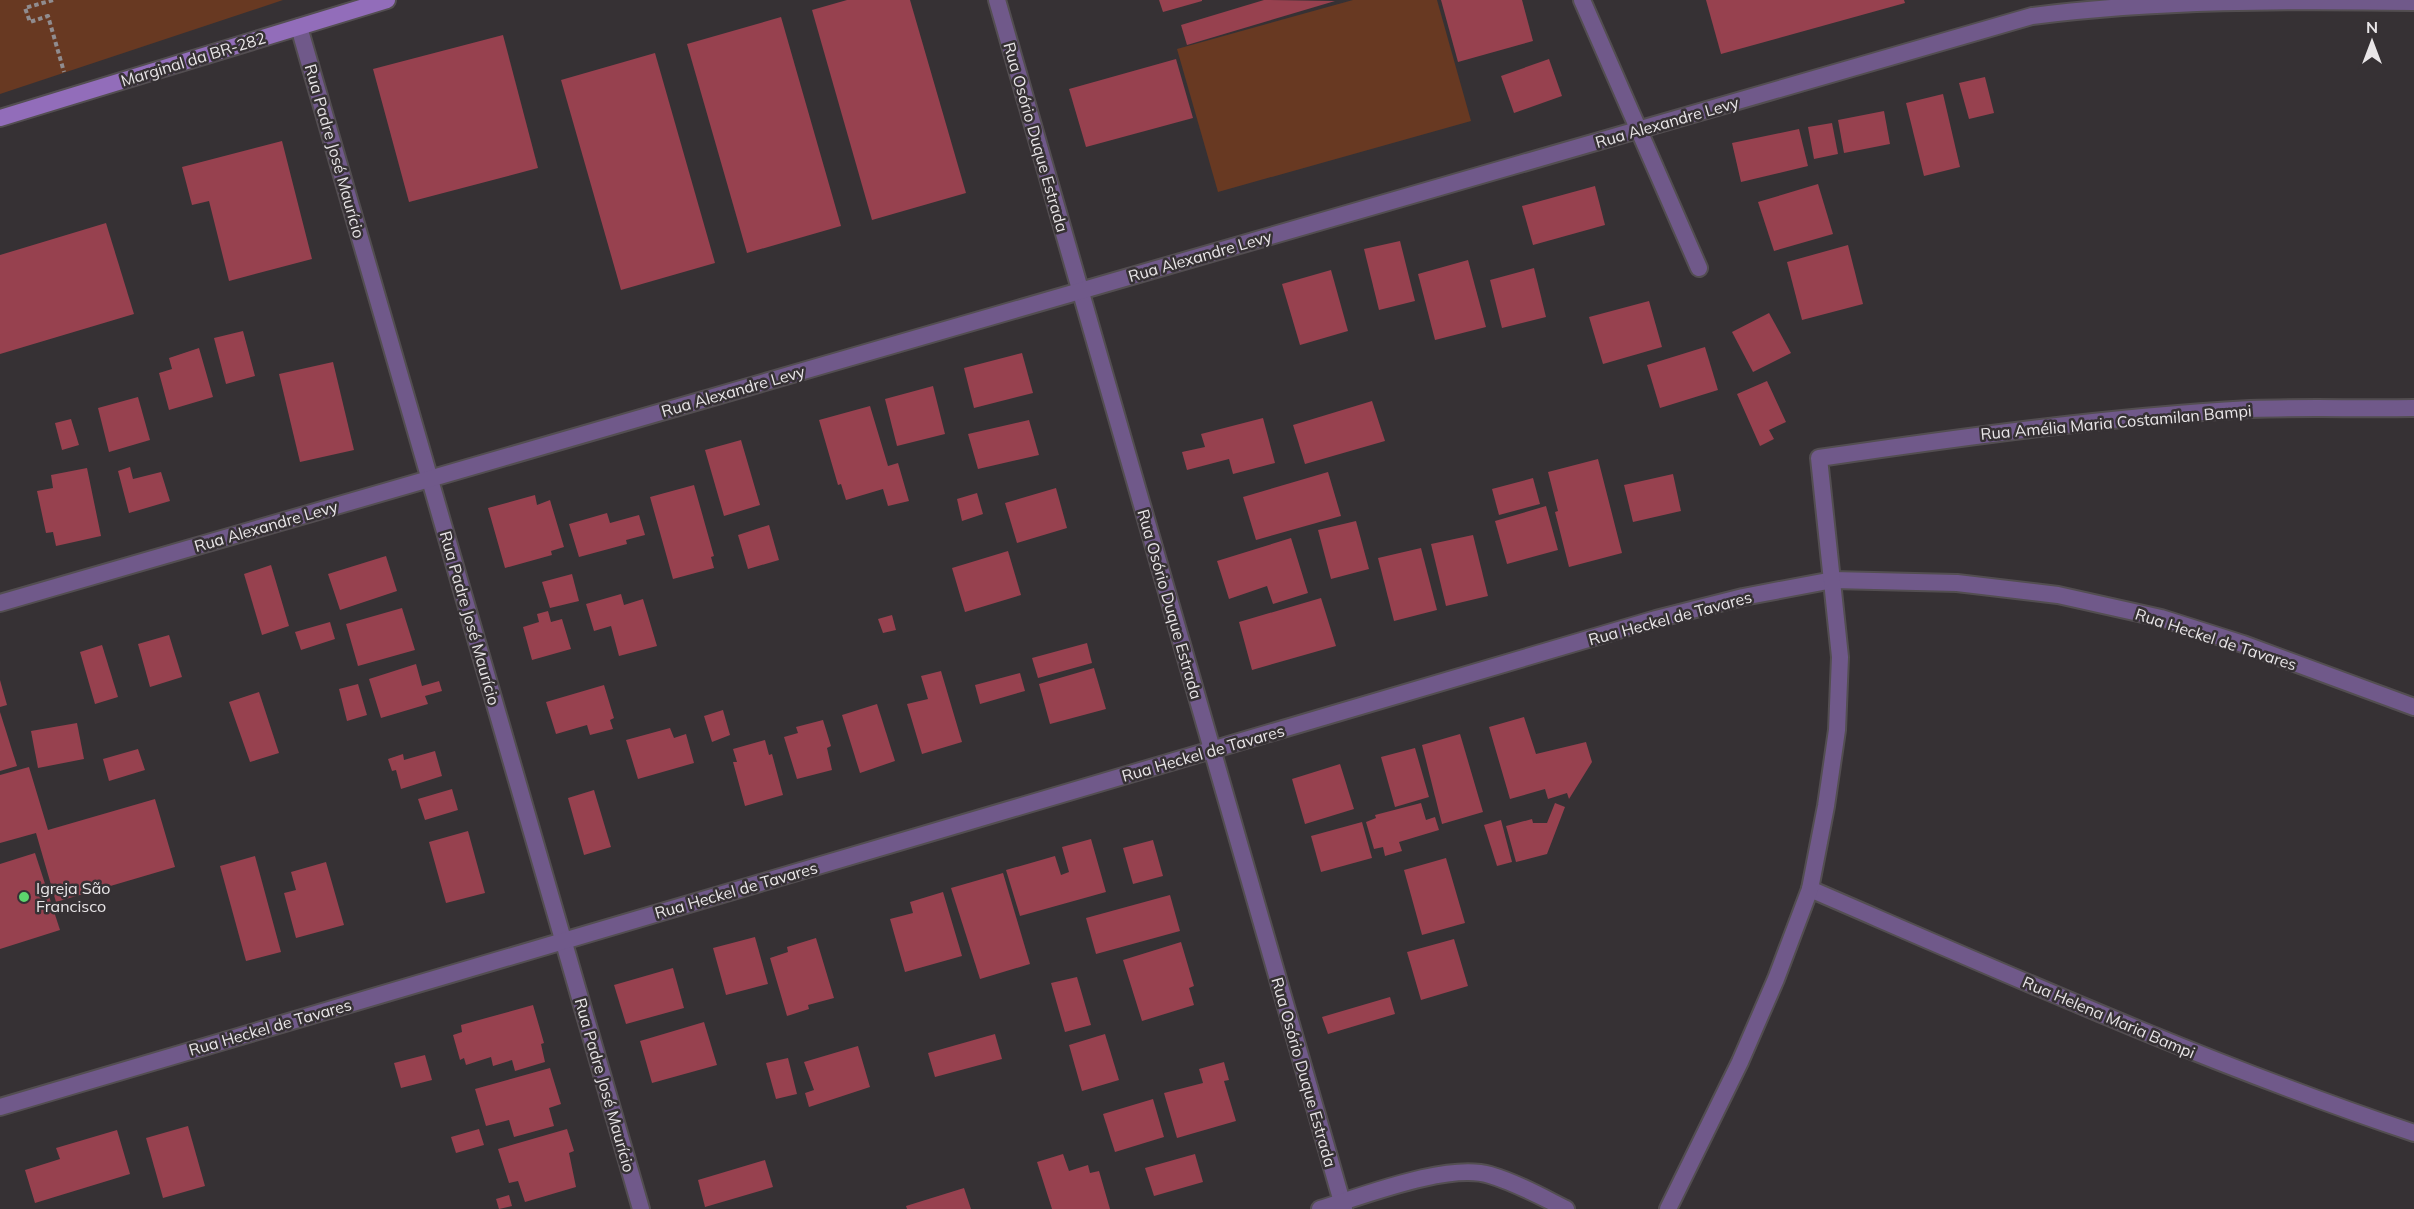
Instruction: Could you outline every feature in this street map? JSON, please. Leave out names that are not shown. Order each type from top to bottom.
[{"type":"main road","name":"Marginal da BR-282","points":[[0,118],[387,0]]},
{"type":"street","name":"Rua Osório Duque Estrada","points":[[997,0],[1343,1206]]},
{"type":"street","points":[[1582,0],[1699,268]]},
{"type":"street","name":"Rua Alexandre Levy","points":[[0,603],[2032,16],[2084,8],[2175,1],[2414,2]]},
{"type":"street","name":"Rua Padre José Maurício","points":[[299,27],[641,1209]]},
{"type":"street","name":"Rua Amélia Maria Costamilan Bampi","points":[[1833,580],[1819,458],[1956,438],[2250,409],[2414,408]]},
{"type":"street","points":[[1668,1209],[1745,1051],[1776,979],[1810,889],[1837,730],[1840,657],[1833,580]]},
{"type":"street","name":"Rua Heckel de Tavares","points":[[0,1107],[1656,620],[1743,597],[1833,580],[1957,583],[2058,595],[2161,618],[2212,634],[2414,707]]},
{"type":"street","name":"Rua Helena Maria Bampi","points":[[1810,889],[2195,1053],[2345,1110],[2414,1133]]},
{"type":"street","points":[[1320,1209],[1343,1206],[1435,1175],[1468,1171],[1489,1174],[1566,1209]]},
{"type":"path","points":[[53,0],[25,8],[30,22],[48,16],[71,96]]},
{"type":"shaded area","points":[[0,0],[283,0],[0,94]]},
{"type":"shaded area","points":[[1353,0],[1437,0],[1471,121],[1218,192],[1177,49]]},
{"type":"building","points":[[847,0],[910,0],[966,193],[872,220],[812,10]]},
{"type":"building","points":[[1159,0],[1202,0],[1202,1],[1163,12]]},
{"type":"building","points":[[1264,0],[1335,1],[1187,45],[1181,25]]},
{"type":"building","points":[[1441,0],[1522,0],[1533,41],[1458,62]]},
{"type":"building","points":[[1706,0],[1904,0],[1905,3],[1721,54]]},
{"type":"building","points":[[781,17],[841,226],[747,253],[687,44]]},
{"type":"building","points":[[503,35],[538,168],[409,202],[373,69]]},
{"type":"building","points":[[655,53],[715,263],[621,290],[561,80]]},
{"type":"building","points":[[1176,59],[1193,118],[1086,147],[1069,89]]},
{"type":"building","points":[[1549,59],[1562,96],[1514,113],[1501,76]]},
{"type":"building","points":[[1985,77],[1994,113],[1969,119],[1959,83]]},
{"type":"building","points":[[1943,94],[1960,167],[1924,176],[1906,103]]},
{"type":"building","points":[[1884,111],[1890,144],[1844,153],[1838,120]]},
{"type":"building","points":[[1832,123],[1838,154],[1814,159],[1808,127]]},
{"type":"building","points":[[1799,129],[1808,166],[1741,182],[1732,143]]},
{"type":"building","points":[[282,141],[312,259],[229,281],[209,201],[192,205],[182,167]]},
{"type":"building","points":[[1818,184],[1833,234],[1774,251],[1758,202]]},
{"type":"building","points":[[1595,186],[1605,225],[1533,245],[1522,206]]},
{"type":"building","points":[[106,223],[134,314],[0,354],[0,255]]},
{"type":"building","points":[[1400,241],[1415,301],[1379,310],[1364,249]]},
{"type":"building","points":[[1848,245],[1863,304],[1802,320],[1787,262]]},
{"type":"building","points":[[1468,260],[1486,327],[1435,340],[1418,274]]},
{"type":"building","points":[[1534,268],[1546,317],[1502,328],[1490,280]]},
{"type":"building","points":[[1331,270],[1348,331],[1300,345],[1282,284]]},
{"type":"building","points":[[1649,301],[1662,347],[1603,364],[1589,317]]},
{"type":"building","points":[[1769,313],[1791,353],[1753,372],[1732,332]]},
{"type":"building","points":[[243,331],[255,376],[226,384],[214,338]]},
{"type":"building","points":[[1705,347],[1718,390],[1660,408],[1647,365]]},
{"type":"building","points":[[199,348],[213,397],[169,410],[159,373],[172,369],[169,358]]},
{"type":"building","points":[[1022,353],[1033,393],[974,408],[964,368]]},
{"type":"building","points":[[333,362],[354,450],[300,462],[279,374]]},
{"type":"building","points":[[1767,381],[1786,422],[1769,430],[1774,439],[1760,446],[1737,394]]},
{"type":"building","points":[[933,386],[945,434],[897,446],[885,399]]},
{"type":"building","points":[[138,397],[150,440],[109,452],[98,408]]},
{"type":"building","points":[[1372,401],[1385,441],[1305,464],[1293,425]]},
{"type":"building","points":[[870,406],[888,466],[898,463],[909,501],[888,506],[883,489],[846,500],[841,484],[838,485],[819,420]]},
{"type":"building","points":[[1263,418],[1275,463],[1233,474],[1229,459],[1187,470],[1182,452],[1205,447],[1201,434]]},
{"type":"building","points":[[71,419],[79,445],[62,450],[55,423]]},
{"type":"building","points":[[1029,420],[1039,455],[978,469],[968,434]]},
{"type":"building","points":[[741,440],[760,505],[724,516],[705,450]]},
{"type":"building","points":[[1598,459],[1622,553],[1569,567],[1548,472]]},
{"type":"building","points":[[130,467],[133,479],[161,472],[170,501],[129,513],[118,471]]},
{"type":"building","points":[[87,468],[101,536],[56,546],[53,532],[46,533],[37,491],[53,488],[51,475]]},
{"type":"building","points":[[1328,472],[1341,516],[1256,540],[1243,497]]},
{"type":"building","points":[[1673,474],[1681,511],[1633,522],[1624,485]]},
{"type":"building","points":[[1533,478],[1540,504],[1499,515],[1492,489]]},
{"type":"building","points":[[694,485],[714,556],[711,557],[714,568],[673,579],[650,497]]},
{"type":"building","points":[[1056,488],[1067,528],[1017,543],[1005,503]]},
{"type":"building","points":[[977,493],[983,514],[962,521],[957,499]]},
{"type":"building","points":[[535,495],[537,505],[550,500],[564,547],[551,551],[552,555],[505,568],[488,508]]},
{"type":"building","points":[[1546,506],[1558,550],[1507,564],[1495,521]]},
{"type":"building","points":[[607,513],[610,523],[639,515],[645,535],[626,540],[627,544],[579,557],[569,524]]},
{"type":"building","points":[[1356,521],[1369,569],[1331,579],[1318,530]]},
{"type":"building","points":[[769,525],[779,560],[748,569],[738,535]]},
{"type":"building","points":[[1473,535],[1488,596],[1446,606],[1431,544]]},
{"type":"building","points":[[1291,538],[1308,593],[1273,604],[1267,586],[1229,599],[1217,561]]},
{"type":"building","points":[[1421,548],[1437,610],[1394,621],[1378,558]]},
{"type":"building","points":[[1008,551],[1021,595],[965,612],[952,568]]},
{"type":"building","points":[[386,556],[397,591],[340,610],[328,574]]},
{"type":"building","points":[[271,565],[289,626],[262,635],[244,574]]},
{"type":"building","points":[[572,574],[579,601],[550,608],[542,582]]},
{"type":"building","points":[[621,594],[624,605],[643,599],[657,646],[619,656],[611,626],[594,631],[586,604]]},
{"type":"building","points":[[1321,598],[1336,646],[1252,670],[1239,622]]},
{"type":"building","points":[[402,608],[415,650],[358,666],[346,624]]},
{"type":"building","points":[[548,611],[551,622],[562,619],[571,649],[532,660],[523,627],[539,622],[537,614]]},
{"type":"building","points":[[892,615],[896,630],[883,633],[878,619]]},
{"type":"building","points":[[330,622],[335,639],[301,650],[295,632]]},
{"type":"building","points":[[169,635],[182,677],[150,687],[138,644]]},
{"type":"building","points":[[1087,643],[1092,663],[1038,678],[1032,658]]},
{"type":"building","points":[[102,645],[118,697],[95,704],[80,652]]},
{"type":"building","points":[[416,664],[422,686],[439,681],[442,691],[425,696],[428,704],[381,718],[369,679]]},
{"type":"building","points":[[1094,668],[1106,709],[1050,724],[1039,684]]},
{"type":"building","points":[[941,671],[962,742],[922,754],[907,704],[928,699],[921,676]]},
{"type":"building","points":[[1020,673],[1025,691],[980,704],[975,685]]},
{"type":"building","points":[[0,680],[7,705],[0,707]]},
{"type":"building","points":[[358,684],[367,715],[347,721],[339,689]]},
{"type":"building","points":[[604,685],[614,718],[610,720],[613,729],[590,735],[587,725],[556,734],[546,702]]},
{"type":"building","points":[[259,692],[279,753],[250,762],[229,702]]},
{"type":"building","points":[[877,704],[895,761],[860,773],[842,715]]},
{"type":"building","points":[[723,710],[730,735],[712,742],[704,716]]},
{"type":"building","points":[[0,712],[17,766],[0,771]]},
{"type":"building","points":[[1524,717],[1536,754],[1586,742],[1592,762],[1569,799],[1567,793],[1548,799],[1545,789],[1510,799],[1489,727]]},
{"type":"building","points":[[823,720],[831,746],[827,748],[832,770],[797,779],[784,737],[798,733],[796,727]]},
{"type":"building","points":[[77,723],[84,759],[38,768],[31,731]]},
{"type":"building","points":[[670,728],[674,738],[686,734],[694,763],[638,779],[626,740]]},
{"type":"building","points":[[1460,734],[1483,812],[1442,824],[1422,745]]},
{"type":"building","points":[[765,740],[769,755],[772,754],[783,795],[745,806],[733,762],[737,762],[733,749]]},
{"type":"building","points":[[1415,748],[1429,797],[1395,807],[1381,757]]},
{"type":"building","points":[[138,749],[145,770],[109,781],[103,759]]},
{"type":"building","points":[[435,751],[442,776],[401,789],[396,770],[392,771],[388,759],[403,754],[404,760]]},
{"type":"building","points":[[1340,764],[1354,809],[1305,824],[1292,779]]},
{"type":"building","points":[[29,767],[48,830],[155,799],[175,867],[56,902],[36,833],[0,843],[0,775]]},
{"type":"building","points":[[452,789],[458,810],[425,820],[418,799]]},
{"type":"building","points":[[594,790],[611,847],[584,855],[568,798]]},
{"type":"building","points":[[1421,803],[1426,820],[1435,817],[1439,830],[1399,842],[1402,851],[1385,856],[1383,847],[1374,849],[1366,822],[1376,818],[1375,815]]},
{"type":"building","points":[[1555,803],[1565,807],[1547,854],[1516,862],[1506,826],[1532,819],[1533,823],[1547,823]]},
{"type":"building","points":[[1501,820],[1512,862],[1497,866],[1484,825]]},
{"type":"building","points":[[1362,822],[1372,858],[1321,872],[1311,836]]},
{"type":"building","points":[[468,831],[485,893],[446,903],[429,842]]},
{"type":"building","points":[[1091,839],[1106,892],[1020,916],[1006,870],[1055,856],[1061,875],[1069,872],[1062,847]]},
{"type":"building","points":[[1153,840],[1163,876],[1133,884],[1123,848]]},
{"type":"building","name":"Igreja São Francisco","points":[[35,853],[60,930],[0,949],[0,864]]},
{"type":"building","points":[[255,856],[281,952],[246,961],[220,866]]},
{"type":"building","points":[[1446,858],[1465,923],[1422,935],[1404,870]]},
{"type":"building","points":[[326,862],[344,925],[296,938],[284,893],[296,890],[291,872]]},
{"type":"building","points":[[1003,873],[1030,964],[980,979],[951,888]]},
{"type":"building","points":[[943,892],[962,956],[905,972],[890,919],[913,913],[910,902]]},
{"type":"building","points":[[1170,895],[1180,931],[1096,954],[1086,918]]},
{"type":"building","points":[[755,937],[768,984],[726,995],[713,948]]},
{"type":"building","points":[[816,938],[834,998],[808,1005],[809,1009],[787,1016],[770,958],[788,952],[787,947]]},
{"type":"building","points":[[1454,939],[1468,986],[1421,1000],[1407,952]]},
{"type":"building","points":[[1181,942],[1194,986],[1189,988],[1194,1005],[1142,1021],[1123,960]]},
{"type":"building","points":[[673,968],[684,1008],[626,1024],[614,985]]},
{"type":"building","points":[[1077,977],[1091,1025],[1065,1032],[1051,983]]},
{"type":"building","points":[[1390,997],[1395,1014],[1328,1034],[1322,1017]]},
{"type":"building","points":[[533,1005],[544,1043],[541,1044],[545,1062],[515,1071],[512,1060],[493,1066],[491,1057],[466,1065],[464,1058],[460,1060],[453,1035],[462,1032],[461,1025]]},
{"type":"building","points":[[704,1022],[717,1065],[652,1083],[640,1041]]},
{"type":"building","points":[[995,1034],[1002,1059],[935,1077],[928,1053]]},
{"type":"building","points":[[1105,1034],[1119,1080],[1082,1091],[1069,1045]]},
{"type":"building","points":[[858,1046],[870,1087],[809,1107],[805,1093],[814,1090],[804,1062]]},
{"type":"building","points":[[425,1055],[432,1080],[401,1088],[394,1063]]},
{"type":"building","points":[[788,1058],[797,1094],[776,1099],[766,1063]]},
{"type":"building","points":[[1224,1062],[1229,1080],[1224,1081],[1236,1121],[1177,1138],[1164,1093],[1203,1083],[1199,1069]]},
{"type":"building","points":[[550,1068],[561,1104],[549,1108],[554,1126],[514,1137],[509,1120],[486,1126],[475,1089]]},
{"type":"building","points":[[1153,1099],[1164,1137],[1115,1152],[1103,1114]]},
{"type":"building","points":[[188,1126],[205,1186],[163,1198],[146,1138]]},
{"type":"building","points":[[479,1129],[484,1145],[456,1153],[451,1137]]},
{"type":"building","points":[[567,1129],[574,1151],[569,1153],[576,1187],[525,1202],[518,1181],[509,1183],[498,1149]]},
{"type":"building","points":[[117,1130],[130,1174],[35,1203],[25,1170],[60,1159],[56,1148]]},
{"type":"building","points":[[1063,1154],[1069,1171],[1088,1165],[1090,1173],[1099,1171],[1110,1209],[1052,1209],[1037,1162]]},
{"type":"building","points":[[1195,1154],[1203,1182],[1154,1196],[1145,1168]]},
{"type":"building","points":[[765,1160],[773,1187],[705,1207],[698,1180]]},
{"type":"building","points":[[964,1188],[971,1209],[907,1209],[906,1206]]},
{"type":"building","points":[[509,1195],[512,1206],[499,1209],[496,1199]]},
{"type":"place","name":"Igreja São Francisco","points":[[24,897]]}]
